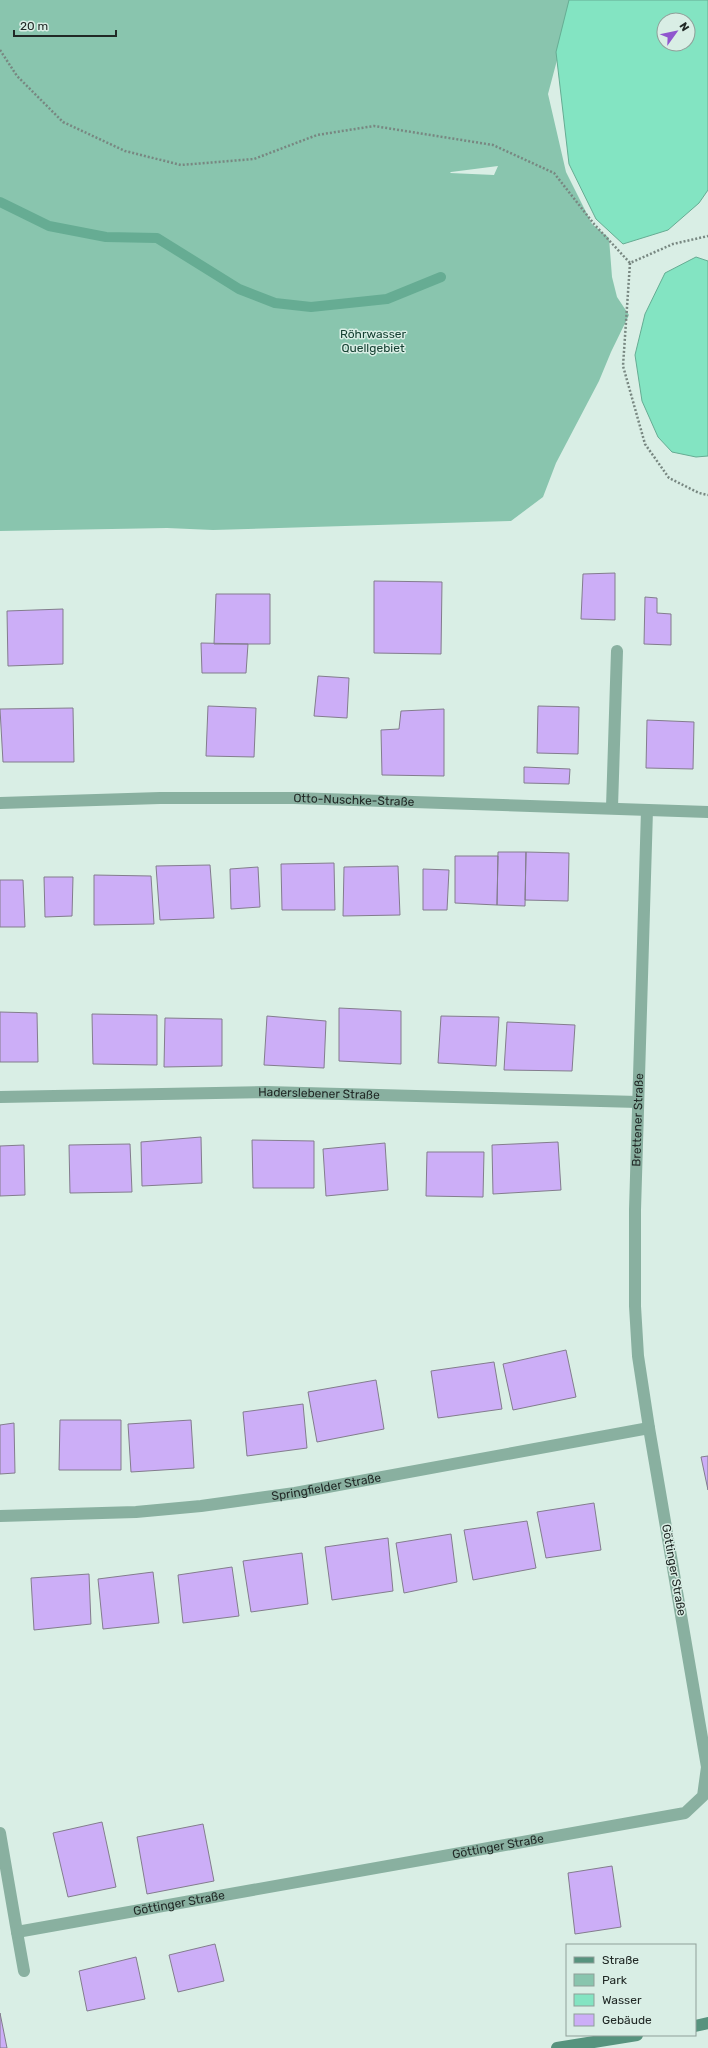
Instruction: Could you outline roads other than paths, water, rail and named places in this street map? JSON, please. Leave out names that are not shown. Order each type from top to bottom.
[{"type":"street","points":[[612,807],[618,652]]},
{"type":"street","name":"Otto-Nuschke-Straße","points":[[0,803],[160,798],[287,798],[612,807],[646,810],[708,812]]},
{"type":"street","name":"Brettener Straße","points":[[646,810],[634,1245],[634,1306],[638,1356],[649,1428]]},
{"type":"street","name":"Haderslebener Straße","points":[[0,1098],[266,1092],[638,1102]]},
{"type":"street","name":"Springfielder Straße","points":[[0,1516],[136,1512],[201,1506],[296,1493],[649,1428]]},
{"type":"street","name":"Göttinger Straße","points":[[17,1932],[685,1813],[703,1796],[707,1767],[649,1428]]},
{"type":"street","points":[[0,1833],[24,1971]]},
{"type":"street","points":[[696,2026],[708,2023]]},
{"type":"street","points":[[557,2048],[631,2036]]},
{"type":"water","points":[[569,0],[708,0],[708,190],[699,203],[668,230],[623,244],[596,219],[569,164],[556,52]]},
{"type":"water","points":[[696,257],[708,261],[708,456],[696,457],[672,452],[658,437],[642,401],[635,355],[645,314],[665,273]]},
{"type":"waterway","points":[[0,202],[49,226],[106,237],[157,238],[239,289],[275,303],[311,307],[387,299],[441,277]]},
{"type":"park label","name":"Röhrwasser Quellgebiet","points":[[373,341]]}]
